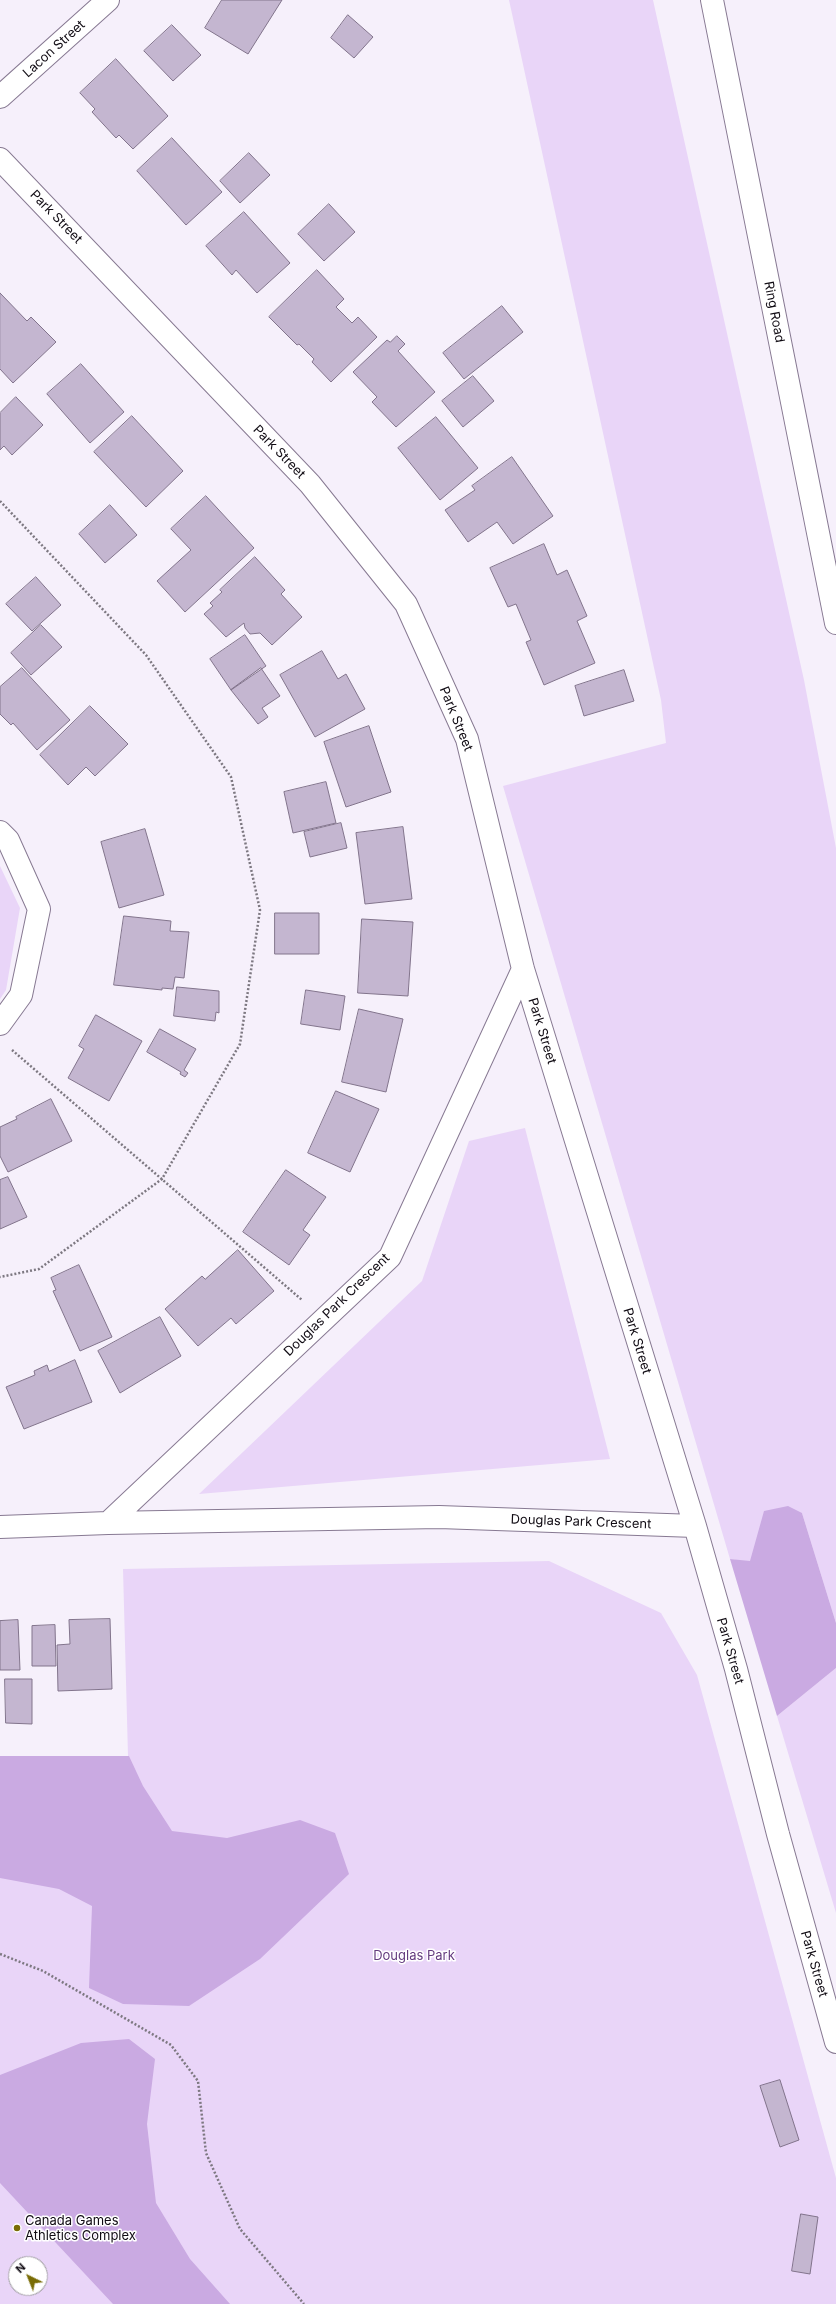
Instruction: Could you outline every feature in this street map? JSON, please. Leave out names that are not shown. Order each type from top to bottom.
[{"type":"main road","name":"Lacon Street","points":[[0,97],[108,0]]},
{"type":"main road","name":"Ring Road","points":[[712,0],[836,623]]},
{"type":"main road","name":"Park Street","points":[[0,159],[310,484],[406,604],[467,739],[523,969],[695,1526],[736,1669],[778,1834],[836,2042]]},
{"type":"main road","points":[[0,832],[8,840],[39,908],[21,995],[3,1034]]},
{"type":"main road","name":"Douglas Park Crescent","points":[[108,1523],[390,1257],[523,969]]},
{"type":"main road","name":"Douglas Park Crescent","points":[[0,1527],[108,1523],[439,1518],[695,1526]]},
{"type":"path","points":[[0,501],[146,655],[231,777],[260,910],[240,1044],[162,1179],[39,1269],[0,1277]]},
{"type":"path","points":[[3,1034],[162,1179],[324,1319]]},
{"type":"path","points":[[0,1954],[43,1971],[171,2045],[198,2081],[206,2153],[240,2229],[304,2304]]},
{"type":"green space","points":[[509,0],[653,0],[804,680],[836,848],[836,1623],[802,1513],[750,1562],[730,1559],[503,786],[666,743],[661,700]]},
{"type":"green space","points":[[0,866],[20,908],[6,990],[0,999]]},
{"type":"green space","points":[[525,1128],[610,1459],[199,1494],[422,1281],[469,1141]]},
{"type":"green space","name":"Douglas Park","points":[[549,1561],[661,1613],[697,1675],[836,2178],[836,2304],[0,2304],[0,1756],[128,1756],[123,1569]]},
{"type":"green space","points":[[836,1668],[836,1913],[777,1716]]},
{"type":"shaded area","points":[[788,1506],[802,1513],[836,1623],[836,1668],[777,1716],[730,1559],[750,1561],[764,1511]]},
{"type":"shaded area","points":[[0,1756],[129,1756],[143,1786],[172,1831],[227,1838],[300,1820],[335,1833],[349,1874],[260,1959],[189,2006],[123,2004],[89,1988],[92,1906],[59,1889],[0,1878]]},
{"type":"shaded area","points":[[129,2039],[155,2059],[147,2124],[156,2203],[190,2259],[230,2304],[113,2304],[0,2183],[0,2075],[81,2043]]},
{"type":"building","points":[[222,0],[282,0],[248,54],[205,28]]},
{"type":"building","points":[[348,15],[373,37],[354,58],[331,38]]},
{"type":"building","points":[[172,25],[201,55],[173,81],[144,51]]},
{"type":"building","points":[[116,59],[168,116],[133,149],[119,135],[116,138],[92,112],[95,109],[80,93]]},
{"type":"building","points":[[172,138],[222,192],[186,225],[137,171]]},
{"type":"building","points":[[249,153],[270,175],[240,203],[220,181]]},
{"type":"building","points":[[329,204],[355,232],[324,261],[298,234]]},
{"type":"building","points":[[244,212],[290,263],[257,293],[236,270],[232,275],[206,246]]},
{"type":"building","points":[[317,270],[344,299],[336,307],[352,323],[358,317],[377,337],[331,382],[312,362],[314,359],[299,344],[297,345],[269,317]]},
{"type":"building","points":[[0,293],[27,321],[31,317],[56,342],[13,383],[0,369]]},
{"type":"building","points":[[502,306],[523,332],[464,379],[443,353]]},
{"type":"building","points":[[397,336],[405,344],[398,351],[435,392],[396,427],[372,402],[377,397],[353,372],[387,340],[390,342]]},
{"type":"building","points":[[81,364],[124,412],[90,443],[47,394]]},
{"type":"building","points":[[473,376],[494,401],[463,427],[442,401]]},
{"type":"building","points":[[16,397],[43,425],[12,455],[4,446],[0,450],[0,413]]},
{"type":"building","points":[[132,416],[183,471],[146,507],[94,452]]},
{"type":"building","points":[[436,417],[478,468],[440,500],[398,448]]},
{"type":"building","points":[[512,457],[553,516],[513,544],[497,522],[468,542],[445,510],[475,490],[472,486]]},
{"type":"building","points":[[206,496],[254,548],[185,612],[157,581],[191,550],[171,529]]},
{"type":"building","points":[[110,505],[137,535],[105,563],[79,534]]},
{"type":"building","points":[[544,544],[557,575],[567,570],[587,616],[577,621],[595,663],[544,685],[526,642],[531,640],[516,604],[508,607],[490,568]]},
{"type":"building","points":[[255,557],[285,590],[281,594],[302,617],[272,645],[260,633],[250,634],[245,628],[244,623],[226,637],[204,614],[213,606],[210,603],[222,592],[220,590]]},
{"type":"building","points":[[36,577],[61,605],[32,631],[6,604]]},
{"type":"building","points":[[41,625],[62,647],[31,675],[11,653]]},
{"type":"building","points":[[245,635],[266,666],[231,690],[210,659]]},
{"type":"building","points":[[322,651],[338,679],[346,674],[365,709],[315,737],[280,675]]},
{"type":"building","points":[[22,668],[70,720],[37,750],[13,723],[11,725],[0,714],[0,687]]},
{"type":"building","points":[[261,668],[280,696],[262,708],[268,717],[258,724],[231,690]]},
{"type":"building","points":[[624,670],[634,701],[584,716],[575,686]]},
{"type":"building","points":[[90,706],[128,744],[95,776],[86,767],[68,785],[40,755]]},
{"type":"building","points":[[369,726],[391,792],[346,807],[324,742]]},
{"type":"building","points":[[326,782],[336,823],[293,833],[284,792]]},
{"type":"building","points":[[341,823],[347,848],[310,857],[304,832]]},
{"type":"building","points":[[403,827],[412,899],[365,904],[356,833]]},
{"type":"building","points":[[145,829],[164,895],[119,908],[101,842]]},
{"type":"building","points":[[275,913],[319,913],[319,954],[275,954]]},
{"type":"building","points":[[124,916],[171,921],[170,931],[189,932],[184,978],[175,977],[173,989],[162,988],[162,990],[114,985]]},
{"type":"building","points":[[362,919],[413,922],[408,996],[358,993]]},
{"type":"building","points":[[177,987],[219,991],[219,1013],[216,1012],[215,1021],[174,1016]]},
{"type":"building","points":[[306,990],[345,996],[340,1030],[301,1024]]},
{"type":"building","points":[[359,1009],[403,1019],[386,1092],[342,1082]]},
{"type":"building","points":[[96,1015],[142,1041],[109,1101],[68,1078],[84,1049],[79,1046]]},
{"type":"building","points":[[160,1029],[196,1049],[184,1070],[188,1073],[185,1077],[180,1074],[181,1072],[147,1052]]},
{"type":"building","points":[[336,1091],[379,1109],[350,1172],[308,1153]]},
{"type":"building","points":[[51,1099],[72,1141],[8,1172],[0,1156],[0,1127]]},
{"type":"building","points":[[286,1170],[326,1197],[303,1230],[310,1235],[289,1265],[243,1232]]},
{"type":"building","points":[[8,1177],[27,1217],[0,1229],[0,1180]]},
{"type":"building","points":[[238,1250],[274,1291],[236,1324],[231,1318],[198,1346],[165,1309],[202,1276],[205,1279]]},
{"type":"building","points":[[79,1265],[112,1337],[80,1351],[53,1291],[56,1290],[51,1278]]},
{"type":"building","points":[[160,1317],[181,1356],[120,1393],[98,1351]]},
{"type":"building","points":[[75,1360],[92,1402],[24,1429],[6,1387],[35,1375],[34,1371],[47,1365],[49,1371]]},
{"type":"building","points":[[110,1619],[112,1689],[58,1691],[57,1645],[70,1644],[69,1620]]},
{"type":"building","points":[[18,1620],[20,1670],[0,1670],[0,1621]]},
{"type":"building","points":[[55,1625],[56,1666],[32,1666],[32,1626]]},
{"type":"building","points":[[5,1679],[32,1679],[32,1724],[6,1723]]},
{"type":"building","points":[[780,2080],[799,2140],[780,2147],[760,2086]]},
{"type":"building","points":[[801,2214],[818,2217],[810,2274],[792,2271]]},
{"type":"place","name":"Canada Games Athletics Complex","points":[[17,2228]]}]
